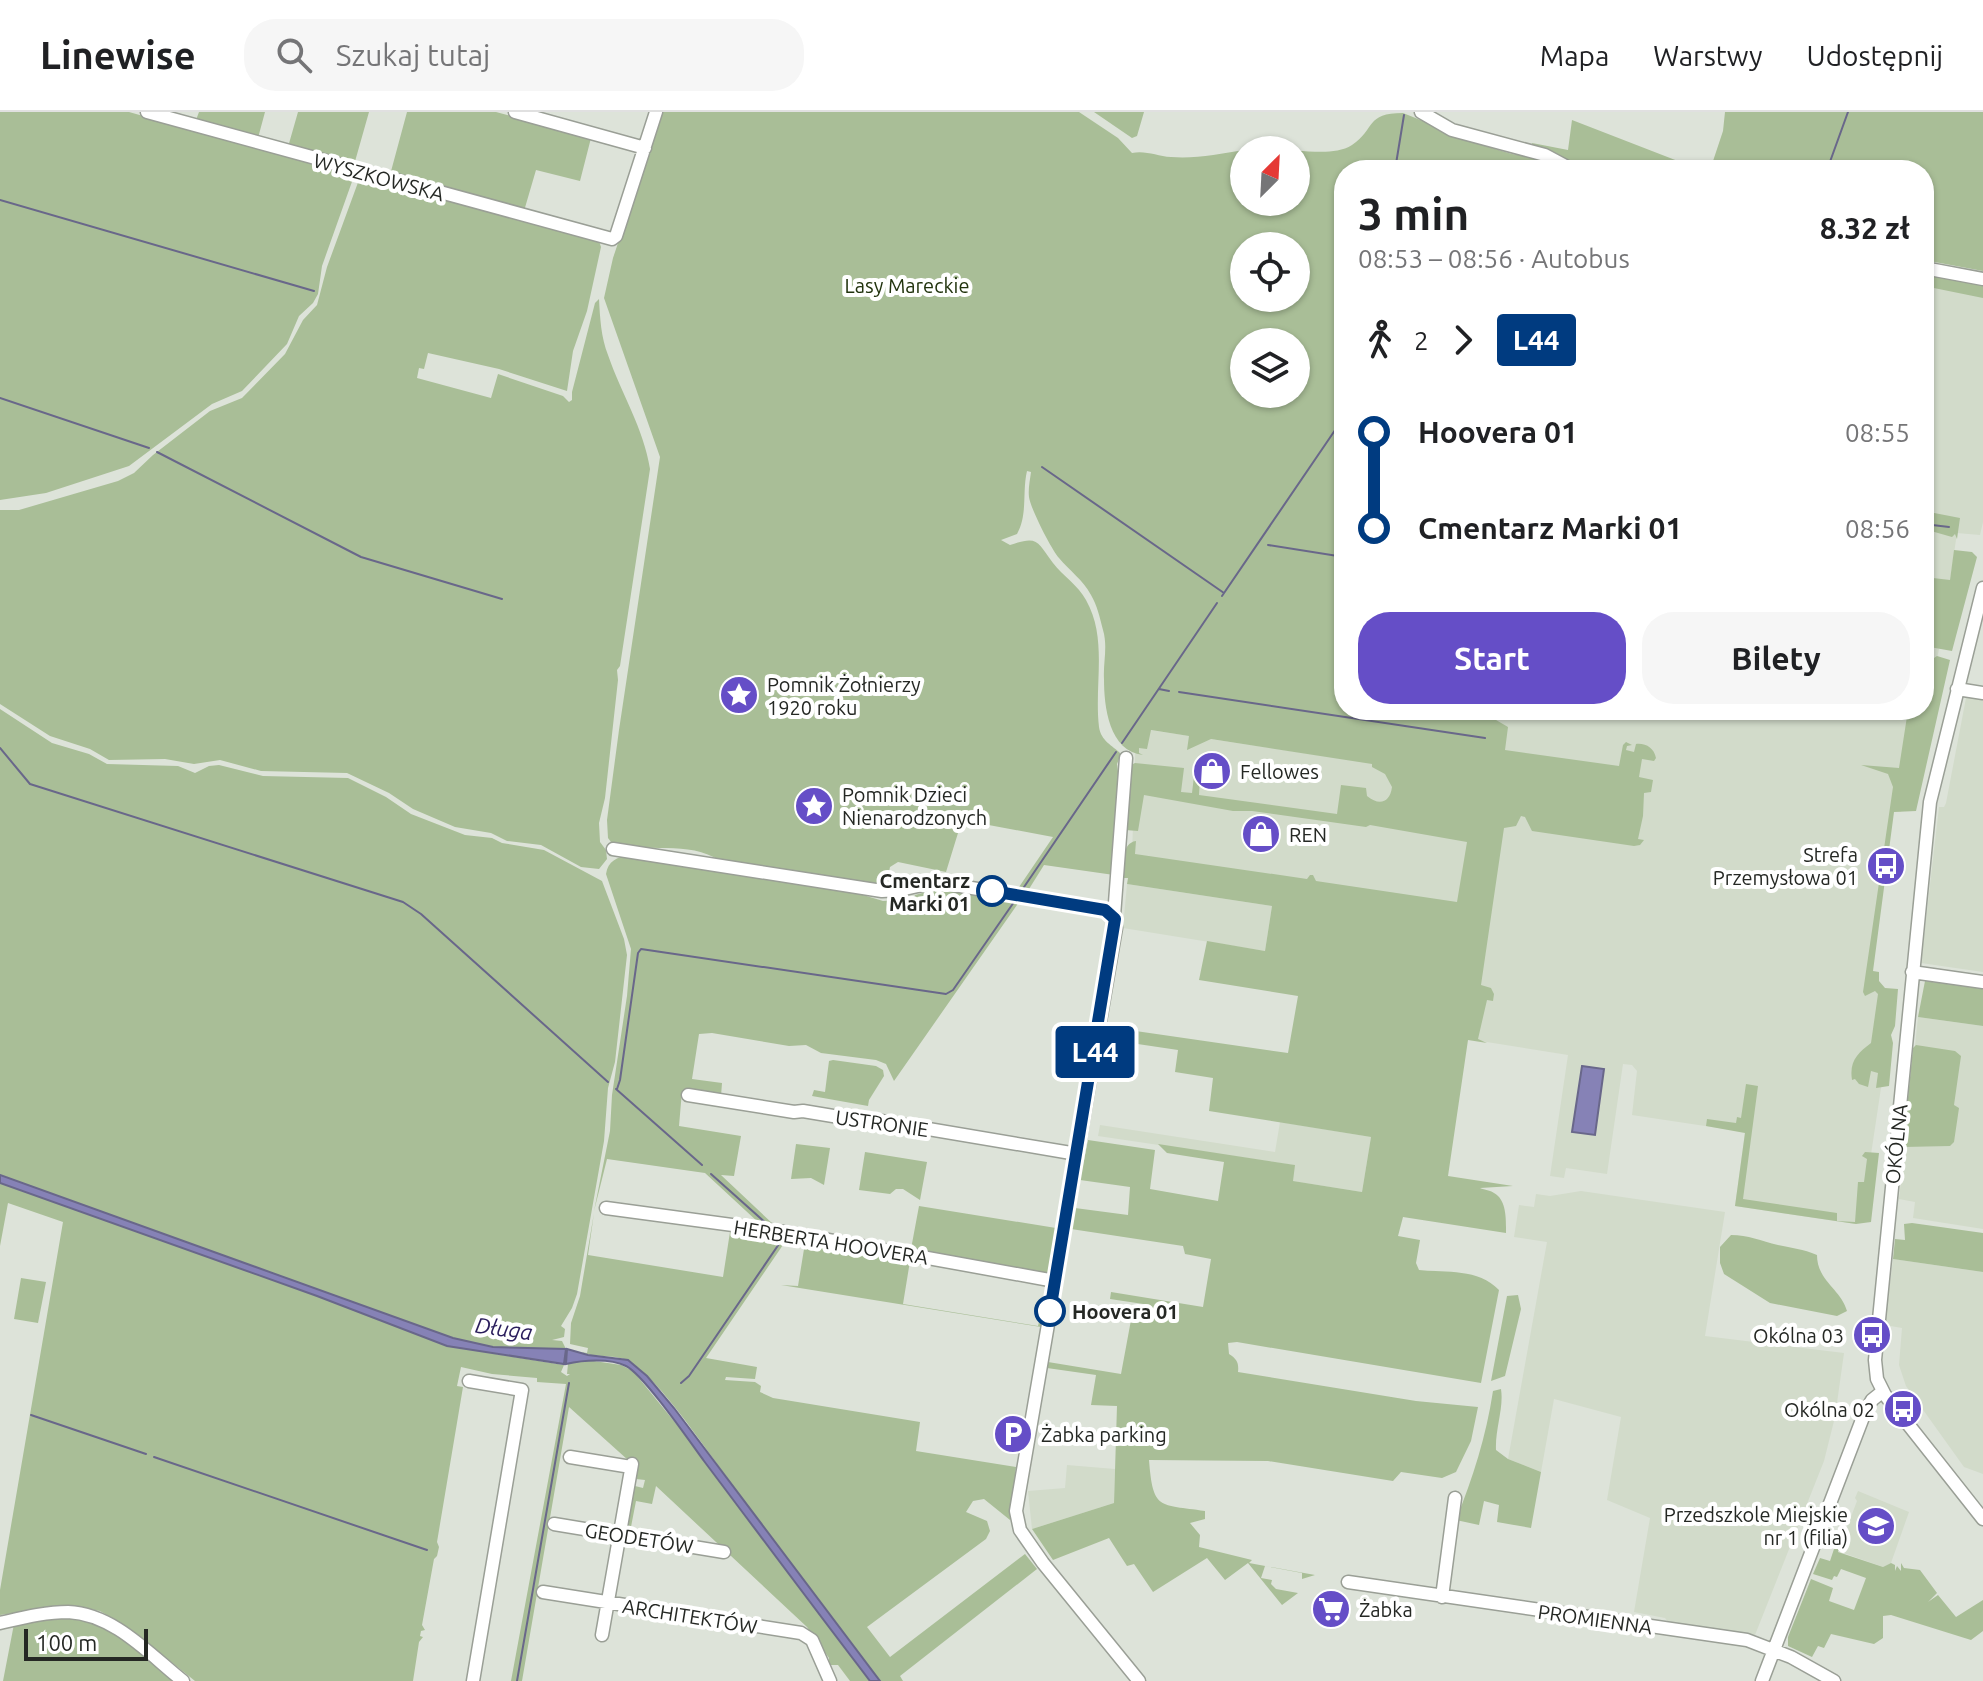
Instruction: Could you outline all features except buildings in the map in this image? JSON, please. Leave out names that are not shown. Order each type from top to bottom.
[{"type":"street","name":"WYSZKOWSKA","points":[[147,112],[612,239],[616,236],[645,148]]},
{"type":"street","points":[[515,112],[645,148],[656,112]]},
{"type":"street","points":[[1421,112],[1452,130],[1554,160]]},
{"type":"street","points":[[1934,270],[1983,279]]},
{"type":"street","name":"OKÓLNA","points":[[1882,1392],[1876,1374],[1875,1356],[1930,802],[1983,588]]},
{"type":"street","points":[[1957,689],[1983,693]]},
{"type":"street","points":[[1126,758],[1113,942],[1018,1495],[1018,1521],[1023,1535],[1043,1563],[1139,1681]]},
{"type":"street","points":[[613,849],[882,891],[936,882],[1109,911],[1114,916]]},
{"type":"street","points":[[1912,972],[1983,982]]},
{"type":"street","name":"USTRONIE","points":[[688,1095],[794,1112],[875,1120],[1077,1154]]},
{"type":"street","name":"HERBERTA HOOVERA","points":[[606,1208],[784,1232],[1055,1281]]},
{"type":"street","points":[[469,1381],[522,1390],[473,1681]]},
{"type":"street","points":[[1762,1681],[1865,1412],[1882,1392],[1983,1519]]},
{"type":"street","points":[[570,1457],[632,1466],[602,1635]]},
{"type":"street","points":[[1442,1597],[1455,1498]]},
{"type":"street","name":"GEODETÓW","points":[[554,1524],[724,1552]]},
{"type":"street","name":"PROMIENNA","points":[[1348,1582],[1747,1640],[1774,1650],[1834,1681]]},
{"type":"street","name":"ARCHITEKTÓW","points":[[543,1592],[801,1633],[812,1640],[830,1681]]},
{"type":"street","points":[[0,1623],[62,1613],[93,1617],[119,1630],[183,1681]]},
{"type":"shaded area","points":[[1934,276],[1983,286],[1983,522],[1980,535],[1957,533],[1934,671]]},
{"type":"shaded area","points":[[1969,695],[1983,697],[1983,972],[1921,963],[1939,807],[1944,807],[1946,803]]},
{"type":"shaded area","points":[[1490,720],[1923,720],[1901,812],[1893,811],[1867,985],[1895,995],[1867,1181],[1858,1203],[1856,1224],[1735,1206],[1745,1132],[1632,1115],[1637,1071],[1632,1065],[1623,1064],[1607,1174],[1566,1168],[1564,1178],[1550,1176],[1568,1055],[1468,1039]]},
{"type":"shaded area","points":[[1136,728],[1411,769],[1472,841],[1462,906],[1132,856]]},
{"type":"shaded area","points":[[1127,884],[1272,906],[1265,951],[1123,928]]},
{"type":"shaded area","points":[[1918,1017],[1983,1026],[1983,1229],[1913,1218],[1915,1202],[1899,1199]]},
{"type":"shaded area","points":[[1582,1066],[1604,1069],[1595,1135],[1572,1132]]},
{"type":"shaded area","points":[[1280,1122],[1371,1137],[1362,1192],[1292,1181],[1294,1165],[1098,1136],[1100,1125],[1275,1152]]},
{"type":"shaded area","points":[[0,1175],[453,1338],[493,1347],[566,1349],[564,1364],[447,1346],[317,1296],[0,1183]]},
{"type":"shaded area","points":[[1581,1191],[1725,1212],[1705,1336],[1844,1353],[1835,1417],[1824,1461],[1755,1635],[1670,1624],[1665,1618],[1634,1612],[1650,1518],[1607,1500],[1621,1417],[1554,1399],[1541,1472],[1508,1459],[1547,1242],[1514,1237],[1519,1205],[1534,1207],[1536,1194],[1550,1196]]},
{"type":"shaded area","points":[[1893,1259],[1983,1272],[1983,1474],[1964,1467],[1906,1386],[1899,1365],[1902,1328],[1885,1325]]},
{"type":"shaded area","points":[[567,1349],[628,1360],[647,1376],[880,1681],[870,1681],[644,1382],[626,1366],[612,1362],[566,1364]]},
{"type":"shaded area","points":[[1067,1465],[1115,1469],[1114,1503],[1032,1529],[1028,1491],[1065,1488]]},
{"type":"shaded area","name":"Przedszkole Miejskie nr 1 (filia)","points":[[1858,1491],[1909,1512],[1891,1563],[1883,1567],[1838,1551]]},
{"type":"green space","points":[[0,112],[129,112],[354,176],[322,266],[318,294],[299,316],[287,344],[242,391],[212,404],[129,466],[46,493],[0,500]]},
{"type":"green space","points":[[199,112],[265,112],[258,138],[196,120]]},
{"type":"green space","points":[[298,112],[369,112],[354,165],[288,147]]},
{"type":"green space","points":[[407,112],[496,112],[591,138],[580,181],[536,170],[524,211],[390,175]]},
{"type":"green space","name":"Lasy Mareckie","points":[[662,112],[1079,112],[1118,138],[1132,153],[1189,157],[1230,152],[1230,216],[1310,216],[1310,151],[1346,148],[1360,139],[1376,119],[1391,114],[1403,113],[1485,146],[1545,160],[1334,160],[1334,720],[1496,720],[1508,727],[1505,750],[1619,766],[1626,742],[1632,745],[1627,746],[1626,750],[1634,752],[1636,744],[1643,744],[1651,749],[1656,758],[1654,761],[1642,759],[1639,777],[1653,780],[1651,792],[1644,793],[1638,839],[1644,840],[1634,846],[1532,831],[1525,817],[1521,816],[1516,826],[1504,828],[1481,985],[1491,988],[1494,994],[1493,1001],[1487,1000],[1478,1039],[1487,1043],[1468,1040],[1448,1176],[1513,1186],[1480,1188],[1492,1192],[1501,1200],[1506,1233],[1403,1217],[1398,1236],[1420,1240],[1416,1263],[1419,1270],[1472,1275],[1499,1290],[1481,1383],[1228,1343],[1229,1354],[1237,1362],[1238,1372],[1416,1401],[1478,1407],[1471,1441],[1456,1472],[1442,1478],[1401,1472],[1393,1481],[1268,1461],[1149,1460],[1153,1488],[1161,1502],[1205,1511],[1205,1519],[1190,1523],[1200,1535],[1199,1547],[1252,1560],[1249,1563],[1315,1575],[1302,1579],[1302,1573],[1265,1566],[1261,1578],[1272,1580],[1271,1584],[1276,1589],[1298,1593],[1282,1605],[1248,1563],[1225,1580],[1207,1558],[1153,1592],[1134,1564],[1127,1566],[1109,1538],[1053,1560],[1032,1529],[1114,1503],[1117,1406],[1091,1405],[1096,1375],[1047,1368],[1048,1362],[1121,1374],[1131,1320],[1147,1323],[1150,1305],[1110,1299],[1111,1292],[1203,1307],[1211,1259],[1185,1254],[1183,1246],[1071,1229],[1075,1208],[1128,1215],[1130,1187],[1080,1180],[1088,1140],[1155,1150],[1150,1189],[1218,1201],[1224,1162],[1167,1153],[1158,1144],[1295,1165],[1293,1181],[1362,1192],[1371,1137],[1209,1111],[1213,1078],[1175,1072],[1178,1050],[1104,1039],[1108,1027],[1288,1053],[1298,996],[1199,980],[1207,941],[1265,951],[1272,906],[1127,884],[1128,878],[1122,878],[1124,855],[1128,846],[1136,841],[1135,854],[1307,879],[1313,875],[1316,881],[1457,902],[1467,842],[1370,825],[1233,811],[1144,795],[1138,831],[1125,830],[1131,765],[1135,763],[1184,768],[1181,792],[1192,793],[1194,776],[1200,777],[1199,795],[1337,814],[1341,785],[1366,788],[1367,796],[1380,802],[1389,797],[1392,787],[1385,774],[1372,764],[1211,739],[1187,750],[1189,736],[1151,730],[1147,749],[1139,748],[1139,753],[1143,755],[1132,752],[1123,745],[1116,737],[1107,714],[1105,642],[1097,607],[1084,585],[1055,553],[1041,528],[1030,502],[1031,472],[1027,471],[1024,511],[1017,534],[1001,540],[1010,545],[1032,541],[1040,545],[1083,595],[1093,615],[1098,646],[1100,732],[1121,754],[1117,764],[1119,779],[1114,875],[1044,865],[1029,889],[1047,892],[1047,896],[1017,890],[1053,837],[962,820],[946,872],[898,862],[890,867],[887,882],[879,884],[720,861],[695,851],[624,846],[611,842],[607,820],[660,457],[604,298],[613,258]]},
{"type":"green space","points":[[1094,112],[1144,112],[1137,136],[1132,138]]},
{"type":"green space","points":[[1725,112],[1983,112],[1983,271],[1934,262],[1934,160],[1713,160],[1723,131]]},
{"type":"green space","points":[[1572,120],[1675,160],[1560,160],[1533,147],[1532,143],[1568,150]]},
{"type":"green space","points":[[360,177],[599,241],[601,247],[587,311],[573,351],[567,391],[499,369],[428,353],[424,369],[419,368],[417,378],[491,398],[498,374],[563,396],[569,402],[595,303],[599,299],[606,348],[638,425],[650,469],[617,670],[605,798],[599,823],[600,842],[606,850],[607,859],[599,869],[581,867],[541,845],[507,841],[491,833],[455,827],[413,809],[389,793],[347,773],[261,771],[220,760],[194,764],[165,759],[109,760],[90,749],[50,736],[0,704],[0,510],[19,510],[118,481],[134,473],[210,411],[242,398],[285,354],[303,320],[317,305],[327,267]]},
{"type":"green space","points":[[1934,273],[1983,283],[1983,298],[1934,288]]},
{"type":"green space","points":[[1934,513],[1960,518],[1957,539],[1955,534],[1952,537],[1934,532]]},
{"type":"green space","points":[[1954,550],[1972,552],[1977,557],[1952,651],[1934,648],[1934,578],[1950,580]]},
{"type":"green space","points":[[1934,658],[1950,660],[1916,811],[1894,812],[1873,971],[1879,972],[1879,981],[1885,988],[1898,989],[1895,1026],[1891,1035],[1889,1086],[1876,1088],[1878,1073],[1871,1071],[1868,1087],[1852,1080],[1852,1068],[1858,1054],[1871,1043],[1878,994],[1875,991],[1865,996],[1863,992],[1893,787],[1888,774],[1861,765],[1899,768],[1906,720],[1934,720]]},
{"type":"green space","points":[[0,709],[52,743],[89,754],[107,764],[178,766],[195,773],[219,765],[263,776],[348,778],[411,814],[465,835],[544,850],[602,881],[627,955],[615,1062],[608,1088],[604,1141],[577,1294],[561,1326],[565,1329],[564,1337],[552,1340],[562,1341],[566,1349],[493,1347],[453,1338],[0,1175]]},
{"type":"green space","points":[[629,855],[697,869],[840,888],[883,901],[913,899],[915,895],[926,892],[928,887],[1019,902],[894,1081],[886,1064],[876,1060],[821,1053],[806,1045],[789,1046],[712,1033],[699,1034],[692,1079],[722,1083],[721,1096],[682,1091],[679,1126],[741,1136],[734,1176],[721,1175],[773,1224],[783,1226],[759,1223],[705,1173],[607,1159],[594,1211],[610,1131],[631,949],[606,874],[614,860]]},
{"type":"green space","points":[[1925,981],[1983,989],[1983,1026],[1918,1017]]},
{"type":"green space","points":[[1916,1045],[1955,1051],[1961,1056],[1954,1105],[1959,1108],[1954,1142],[1950,1146],[1903,1147],[1913,1048]]},
{"type":"green space","points":[[829,1061],[876,1066],[883,1070],[884,1076],[868,1106],[812,1096],[814,1090],[825,1092]]},
{"type":"green space","points":[[1746,1084],[1758,1086],[1743,1199],[1837,1213],[1837,1221],[1855,1222],[1858,1182],[1864,1182],[1867,1159],[1862,1156],[1865,1152],[1879,1153],[1871,1222],[1856,1224],[1735,1206],[1745,1133],[1706,1126],[1707,1119],[1736,1123],[1737,1117],[1741,1118]]},
{"type":"green space","points":[[796,1144],[830,1148],[824,1185],[811,1178],[791,1179]]},
{"type":"green space","points":[[865,1152],[927,1162],[920,1200],[903,1189],[896,1189],[890,1194],[859,1190]]},
{"type":"green space","points":[[0,1183],[317,1296],[447,1346],[564,1365],[561,1372],[567,1376],[570,1374],[567,1374],[568,1364],[579,1361],[621,1365],[633,1371],[682,1431],[870,1681],[850,1681],[838,1665],[829,1665],[829,1658],[807,1627],[656,1486],[652,1504],[636,1501],[630,1532],[627,1532],[635,1486],[643,1488],[645,1480],[636,1479],[638,1469],[569,1407],[522,1681],[511,1681],[566,1384],[537,1382],[537,1378],[492,1374],[461,1367],[457,1386],[463,1387],[437,1542],[439,1547],[434,1559],[422,1625],[425,1630],[421,1631],[420,1636],[423,1637],[419,1642],[413,1681],[195,1681],[129,1628],[100,1611],[68,1605],[0,1615],[0,1590],[63,1222],[8,1203],[0,1246]]},
{"type":"green space","points":[[919,1206],[1056,1228],[1051,1269],[1047,1273],[911,1249]]},
{"type":"green space","points":[[594,1213],[588,1255],[723,1277],[730,1232],[786,1237],[706,1358],[757,1367],[755,1379],[726,1377],[725,1380],[755,1382],[761,1386],[760,1392],[773,1398],[920,1422],[916,1451],[1016,1467],[1010,1520],[984,1499],[973,1501],[966,1512],[987,1521],[990,1531],[986,1539],[867,1627],[890,1657],[1025,1554],[1037,1569],[900,1676],[903,1681],[880,1681],[655,1383],[624,1359],[587,1354],[581,1352],[587,1353],[588,1348],[570,1344],[571,1323],[580,1296]]},
{"type":"green space","points":[[1904,1224],[1983,1233],[1983,1272],[1893,1259],[1895,1239],[1905,1240]]},
{"type":"green space","points":[[1731,1235],[1817,1255],[1821,1272],[1847,1311],[1837,1316],[1770,1303],[1724,1274],[1720,1247]]},
{"type":"green space","points":[[805,1243],[910,1261],[903,1304],[1038,1326],[1040,1318],[1041,1327],[781,1285],[798,1286]]},
{"type":"green space","points":[[21,1278],[46,1282],[38,1323],[14,1319]]},
{"type":"green space","points":[[1518,1295],[1521,1309],[1505,1376],[1491,1381],[1507,1296]]},
{"type":"green space","points":[[1501,1389],[1496,1450],[1508,1459],[1541,1472],[1531,1528],[1497,1522],[1499,1505],[1484,1501],[1479,1525],[1456,1520],[1478,1457],[1493,1391]]},
{"type":"green space","points":[[1842,1539],[1838,1552],[1883,1567],[1891,1563],[1895,1565],[1895,1571],[1897,1566],[1901,1571],[1901,1563],[1904,1568],[1920,1570],[1937,1593],[1928,1602],[1938,1595],[1956,1617],[1983,1600],[1983,1631],[1971,1640],[1891,1615],[1883,1616],[1883,1638],[1874,1644],[1831,1634],[1824,1648],[1818,1646],[1812,1657],[1788,1646],[1788,1637],[1811,1579],[1833,1588],[1829,1601],[1854,1610],[1866,1578],[1841,1569],[1832,1580],[1813,1574],[1820,1558],[1830,1561],[1836,1543],[1840,1544]]},
{"type":"green space","points":[[69,1617],[113,1633],[176,1681],[3,1681],[14,1624]]},
{"type":"waterway","points":[[1831,160],[1848,112]]},
{"type":"waterway","points":[[1397,160],[1404,115]]},
{"type":"waterway","points":[[0,200],[314,291]]},
{"type":"waterway","points":[[0,398],[149,448]]},
{"type":"waterway","points":[[1222,596],[1334,432]]},
{"type":"waterway","points":[[157,452],[361,557],[502,599]]},
{"type":"waterway","points":[[1042,467],[1224,593]]},
{"type":"waterway","points":[[1934,525],[1949,527]]},
{"type":"waterway","points":[[1268,545],[1334,555]]},
{"type":"waterway","points":[[1122,743],[1217,603]]},
{"type":"waterway","points":[[1159,689],[1169,691]]},
{"type":"waterway","points":[[1179,692],[1334,715]]},
{"type":"waterway","points":[[1365,720],[1485,738]]},
{"type":"waterway","points":[[0,748],[30,784],[403,902],[421,914],[608,1082]]},
{"type":"waterway","points":[[1022,890],[1116,752]]},
{"type":"waterway","points":[[617,1089],[641,949],[946,994],[953,990],[1014,902]]},
{"type":"waterway","points":[[616,1089],[702,1165]]},
{"type":"waterway","points":[[711,1174],[767,1224]]},
{"type":"waterway","points":[[681,1383],[689,1376],[781,1241],[780,1237]]},
{"type":"waterway","points":[[517,1681],[569,1383]]},
{"type":"waterway","points":[[31,1415],[146,1454]]},
{"type":"waterway","points":[[154,1457],[427,1550]]},
{"type":"bus line","name":"L44","points":[[992,891],[1105,910],[1115,919],[1116,928],[1050,1311]]},
{"type":"place","name":"Pomnik Żołnierzy 1920 roku","points":[[739,695]]},
{"type":"place","name":"Fellowes","points":[[1212,771]]},
{"type":"place","name":"Pomnik Dzieci Nienarodzonych","points":[[814,806]]},
{"type":"place","name":"REN","points":[[1261,834]]},
{"type":"place","name":"Strefa Przemysłowa 01","points":[[1886,866]]},
{"type":"place","name":"Cmentarz Marki 01","points":[[992,891]]},
{"type":"place","name":"Hoovera 01","points":[[1050,1311]]},
{"type":"place","name":"Okólna 03","points":[[1872,1335]]},
{"type":"place","name":"Okólna 02","points":[[1903,1409]]},
{"type":"place","name":"Żabka parking","points":[[1013,1434]]},
{"type":"place","name":"Przedszkole Miejskie nr 1 (filia)","points":[[1876,1526]]},
{"type":"place","name":"Żabka","points":[[1331,1609]]},
{"type":"water label","name":"Długa","points":[[504,1328]]}]
